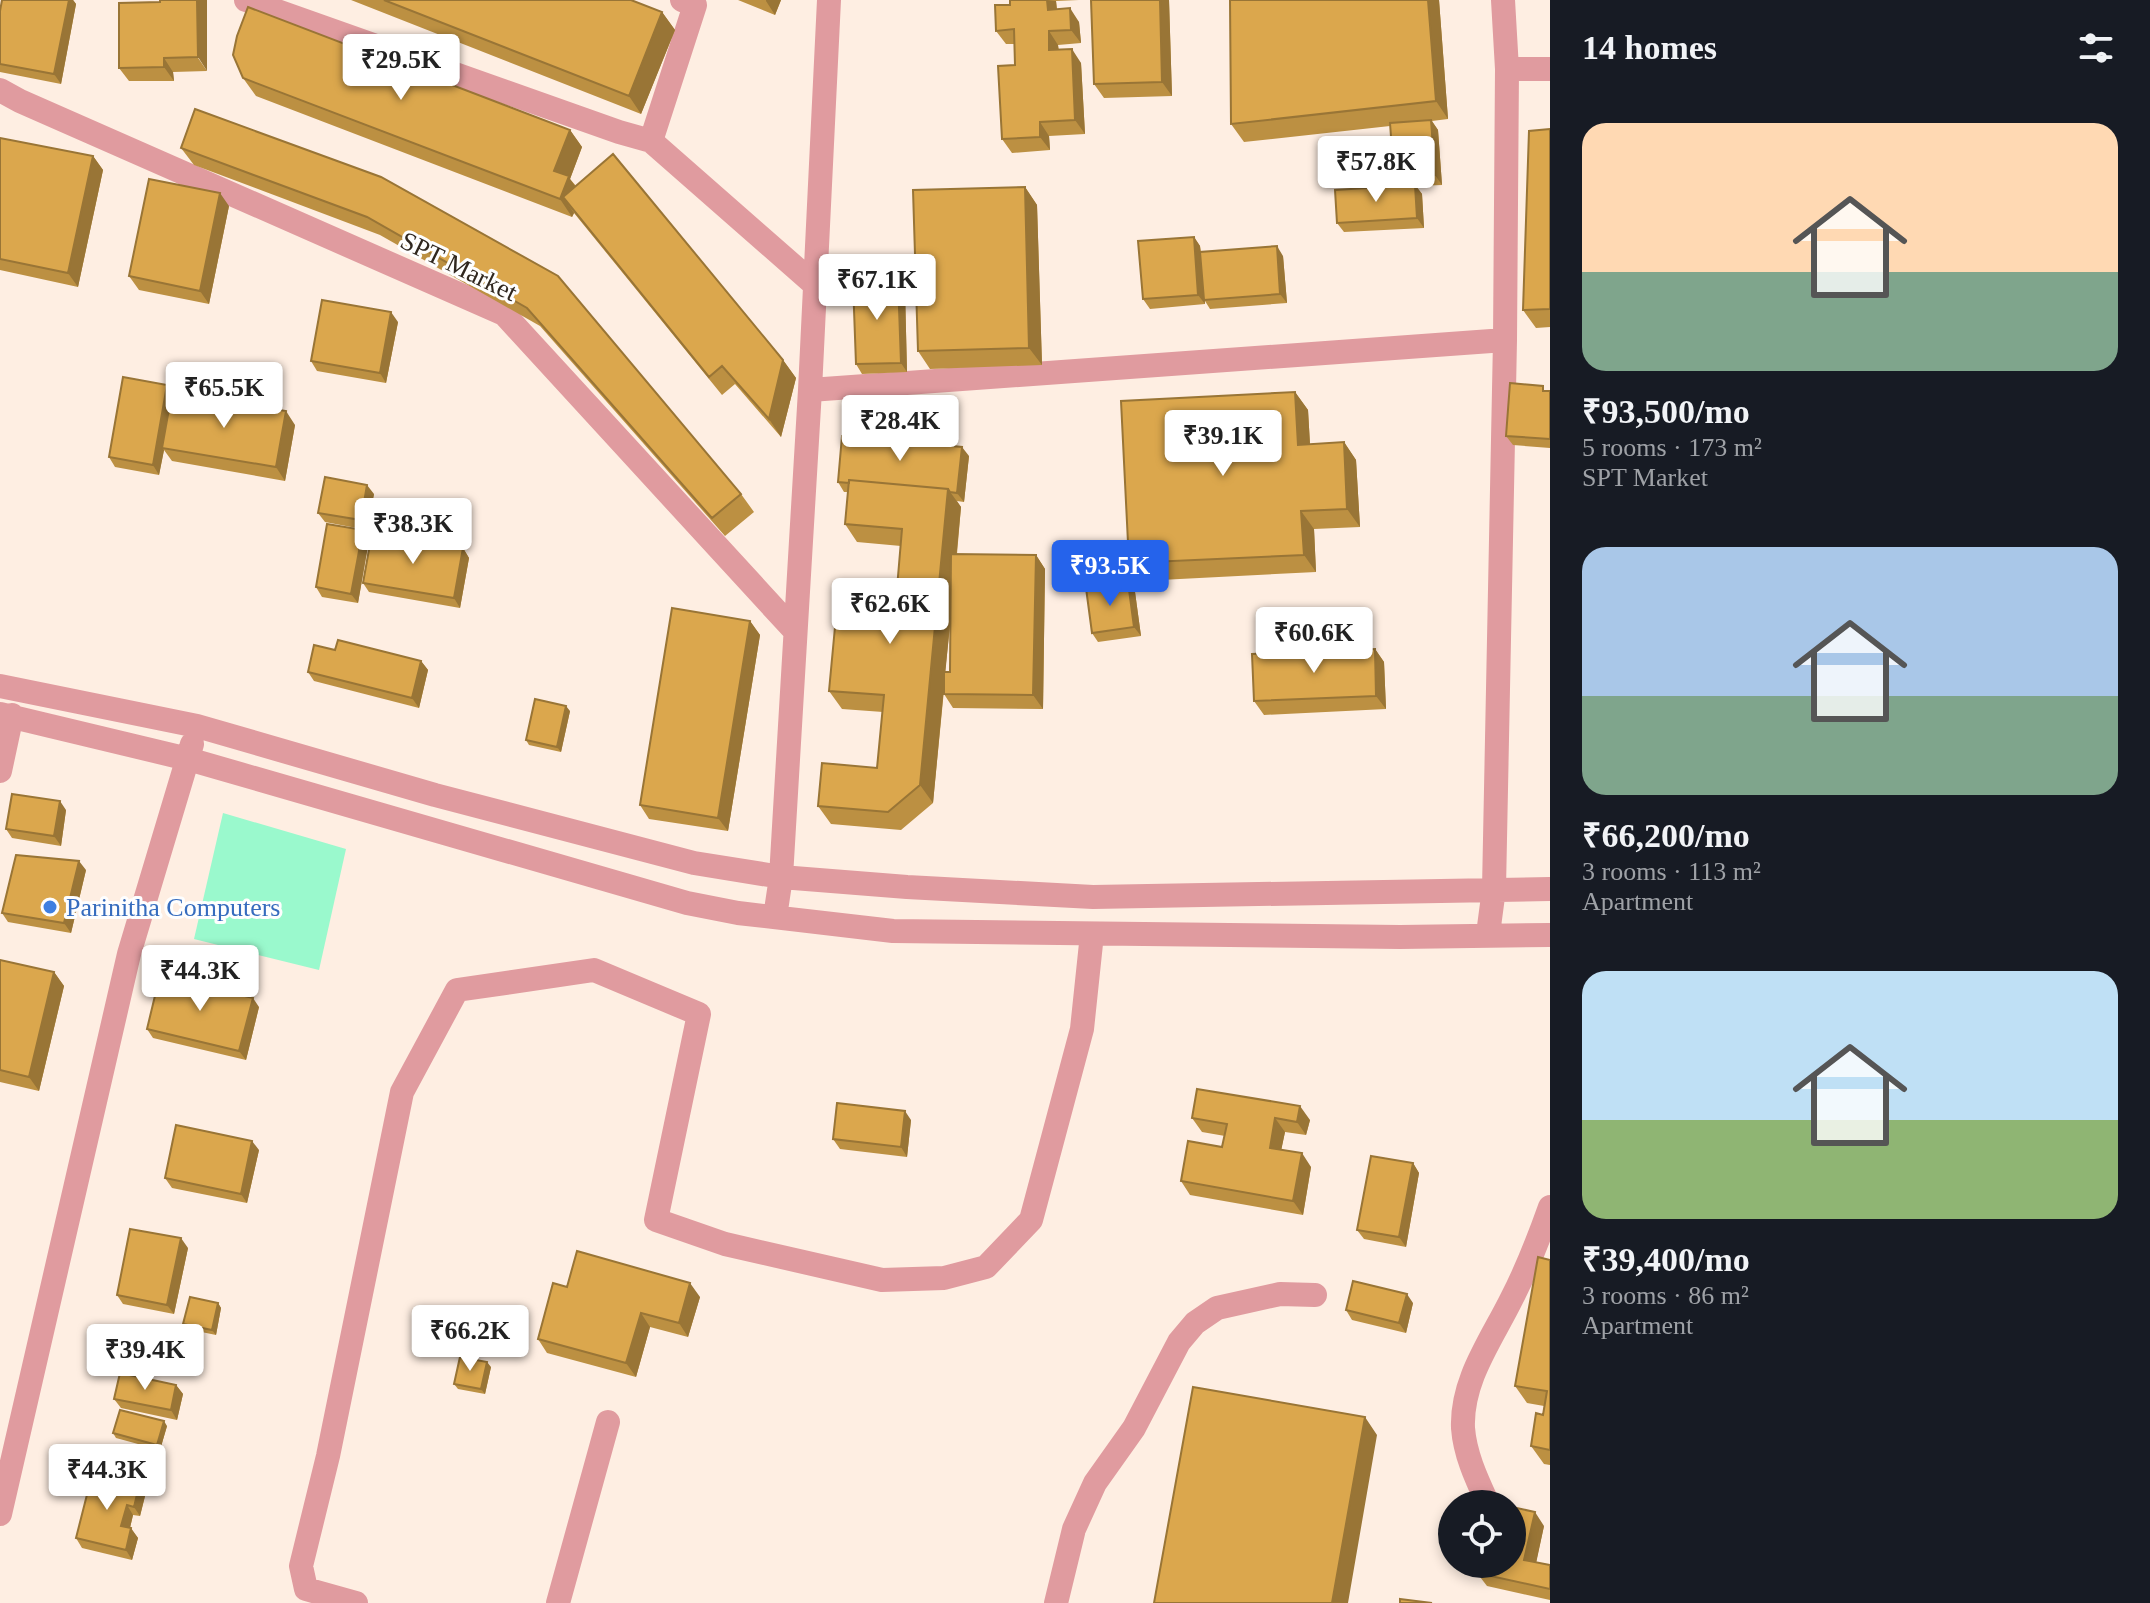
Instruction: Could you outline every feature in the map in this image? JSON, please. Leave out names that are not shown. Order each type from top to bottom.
[{"type":"street","points":[[246,0],[651,141],[814,284]]},
{"type":"street","points":[[651,141],[695,5],[682,0]]},
{"type":"street","points":[[775,917],[781,877],[810,390],[829,0]]},
{"type":"street","points":[[1488,934],[1494,889],[1505,340],[1507,69],[1503,0]]},
{"type":"street","points":[[1507,69],[1550,69]]},
{"type":"street","name":"SPT Market","points":[[0,90],[504,314],[794,630]]},
{"type":"street","points":[[810,390],[1505,340]]},
{"type":"street","points":[[0,686],[197,726],[435,795],[694,863],[781,877],[1093,897],[1550,889]]},
{"type":"street","points":[[0,771],[6,715],[188,759],[687,903],[893,931],[1400,937],[1550,935]]},
{"type":"street","points":[[0,1514],[129,954],[197,726]]},
{"type":"street","points":[[356,1603],[306,1589],[301,1566],[328,1456],[402,1092],[457,990],[594,970],[699,1014],[656,1220],[725,1244],[882,1280],[944,1278],[986,1267],[1031,1220],[1082,1029],[1092,934]]},
{"type":"street","points":[[1482,1490],[1470,1463],[1463,1429],[1467,1391],[1483,1351],[1513,1296],[1550,1207]]},
{"type":"street","points":[[1056,1603],[1074,1529],[1095,1483],[1134,1428],[1179,1342],[1195,1323],[1217,1308],[1280,1294],[1315,1295]]},
{"type":"street","points":[[558,1603],[608,1422]]},
{"type":"green space","points":[[223,813],[346,849],[319,970],[194,939]]},
{"type":"building","points":[[2,0],[69,0],[54,74],[0,64]]},
{"type":"building","points":[[197,0],[198,57],[164,58],[164,67],[119,68],[119,3]]},
{"type":"building","points":[[384,0],[631,0],[662,12],[629,96]]},
{"type":"building","points":[[1010,0],[1047,0],[1048,10],[1070,8],[1071,30],[1049,31],[1049,50],[1072,49],[1075,120],[1040,122],[1040,137],[1002,139],[998,66],[1015,65],[1014,29],[996,31],[995,5],[1010,5]]},
{"type":"building","points":[[1091,0],[1160,0],[1162,82],[1094,84]]},
{"type":"building","points":[[1230,0],[1428,0],[1436,101],[1231,124]]},
{"type":"building","points":[[248,7],[570,130],[554,171],[569,176],[560,199],[243,78],[233,55]]},
{"type":"building","points":[[195,109],[381,177],[558,276],[741,494],[712,518],[527,308],[367,217],[181,148]]},
{"type":"building","points":[[1431,120],[1435,175],[1394,178],[1390,123]]},
{"type":"building","points":[[1550,129],[1550,309],[1523,310],[1529,131]]},
{"type":"building","points":[[0,138],[93,156],[68,273],[0,259]]},
{"type":"building","points":[[613,154],[783,360],[769,419],[722,366],[709,377],[563,197]]},
{"type":"building","points":[[149,179],[220,193],[200,291],[129,276]]},
{"type":"building","points":[[1415,185],[1417,218],[1337,223],[1335,190]]},
{"type":"building","points":[[1025,187],[1029,348],[918,351],[913,190]]},
{"type":"building","points":[[1194,237],[1198,295],[1143,299],[1138,241]]},
{"type":"building","points":[[1277,246],[1280,294],[1204,300],[1200,252]]},
{"type":"building","points":[[898,280],[901,363],[856,364],[853,282]]},
{"type":"building","points":[[322,300],[391,312],[380,373],[311,361]]},
{"type":"building","points":[[123,377],[167,385],[153,465],[109,457]]},
{"type":"building","points":[[1510,383],[1543,386],[1543,391],[1550,391],[1550,439],[1506,436]]},
{"type":"building","points":[[172,392],[286,411],[276,467],[162,448]]},
{"type":"building","points":[[1295,392],[1298,445],[1344,442],[1347,509],[1301,511],[1304,555],[1129,563],[1121,401]]},
{"type":"building","points":[[842,436],[962,447],[957,493],[948,489],[849,480],[849,483],[838,482]]},
{"type":"building","points":[[325,477],[367,485],[361,520],[318,513]]},
{"type":"building","points":[[849,480],[948,489],[920,785],[888,812],[818,806],[822,763],[877,768],[884,695],[829,691],[838,595],[896,600],[902,529],[845,524]]},
{"type":"building","points":[[327,524],[363,530],[351,594],[316,587]]},
{"type":"building","points":[[372,533],[463,548],[454,598],[363,583]]},
{"type":"building","points":[[951,554],[1036,555],[1033,695],[944,694],[944,672],[950,672]]},
{"type":"building","points":[[1128,582],[1134,627],[1092,633],[1086,588]]},
{"type":"building","points":[[672,608],[750,621],[718,818],[640,805]]},
{"type":"building","points":[[338,640],[421,661],[412,698],[308,672],[314,645],[335,650]]},
{"type":"building","points":[[1375,649],[1376,696],[1254,701],[1252,654]]},
{"type":"building","points":[[535,699],[566,706],[557,747],[526,740]]},
{"type":"building","points":[[12,794],[60,801],[54,836],[6,829]]},
{"type":"building","points":[[16,855],[79,861],[64,923],[2,913]]},
{"type":"building","points":[[0,960],[54,972],[29,1077],[0,1070]]},
{"type":"building","points":[[160,975],[253,998],[239,1051],[147,1029]]},
{"type":"building","points":[[1197,1089],[1300,1106],[1297,1122],[1275,1118],[1270,1148],[1302,1153],[1293,1201],[1181,1181],[1188,1141],[1222,1147],[1227,1124],[1192,1118]]},
{"type":"building","points":[[837,1103],[905,1111],[901,1147],[833,1139]]},
{"type":"building","points":[[176,1125],[252,1141],[241,1194],[165,1178]]},
{"type":"building","points":[[1371,1156],[1413,1163],[1399,1237],[1357,1230]]},
{"type":"building","points":[[130,1229],[181,1238],[167,1305],[117,1295]]},
{"type":"building","points":[[577,1251],[690,1283],[679,1323],[641,1313],[626,1363],[538,1339],[553,1283],[567,1287]]},
{"type":"building","points":[[1538,1257],[1550,1260],[1550,1450],[1531,1446],[1536,1413],[1543,1415],[1547,1391],[1515,1386]]},
{"type":"building","points":[[1353,1281],[1407,1294],[1399,1323],[1346,1310]]},
{"type":"building","points":[[190,1297],[218,1303],[212,1330],[183,1324]]},
{"type":"building","points":[[460,1357],[487,1362],[481,1389],[454,1384]]},
{"type":"building","points":[[120,1373],[176,1385],[171,1410],[114,1399]]},
{"type":"building","points":[[1193,1387],[1365,1417],[1332,1603],[1154,1603]]},
{"type":"building","points":[[120,1410],[164,1421],[157,1445],[113,1433]]},
{"type":"building","points":[[92,1475],[139,1486],[134,1507],[127,1505],[121,1526],[131,1528],[126,1550],[76,1538]]},
{"type":"building","points":[[1526,1510],[1535,1512],[1526,1551]]},
{"type":"building","points":[[1526,1560],[1550,1565],[1550,1589],[1500,1578],[1526,1578]]},
{"type":"building","points":[[1400,1599],[1432,1603],[1400,1603]]},
{"type":"place","name":"Parinitha Computers","points":[[50,907]]}]
